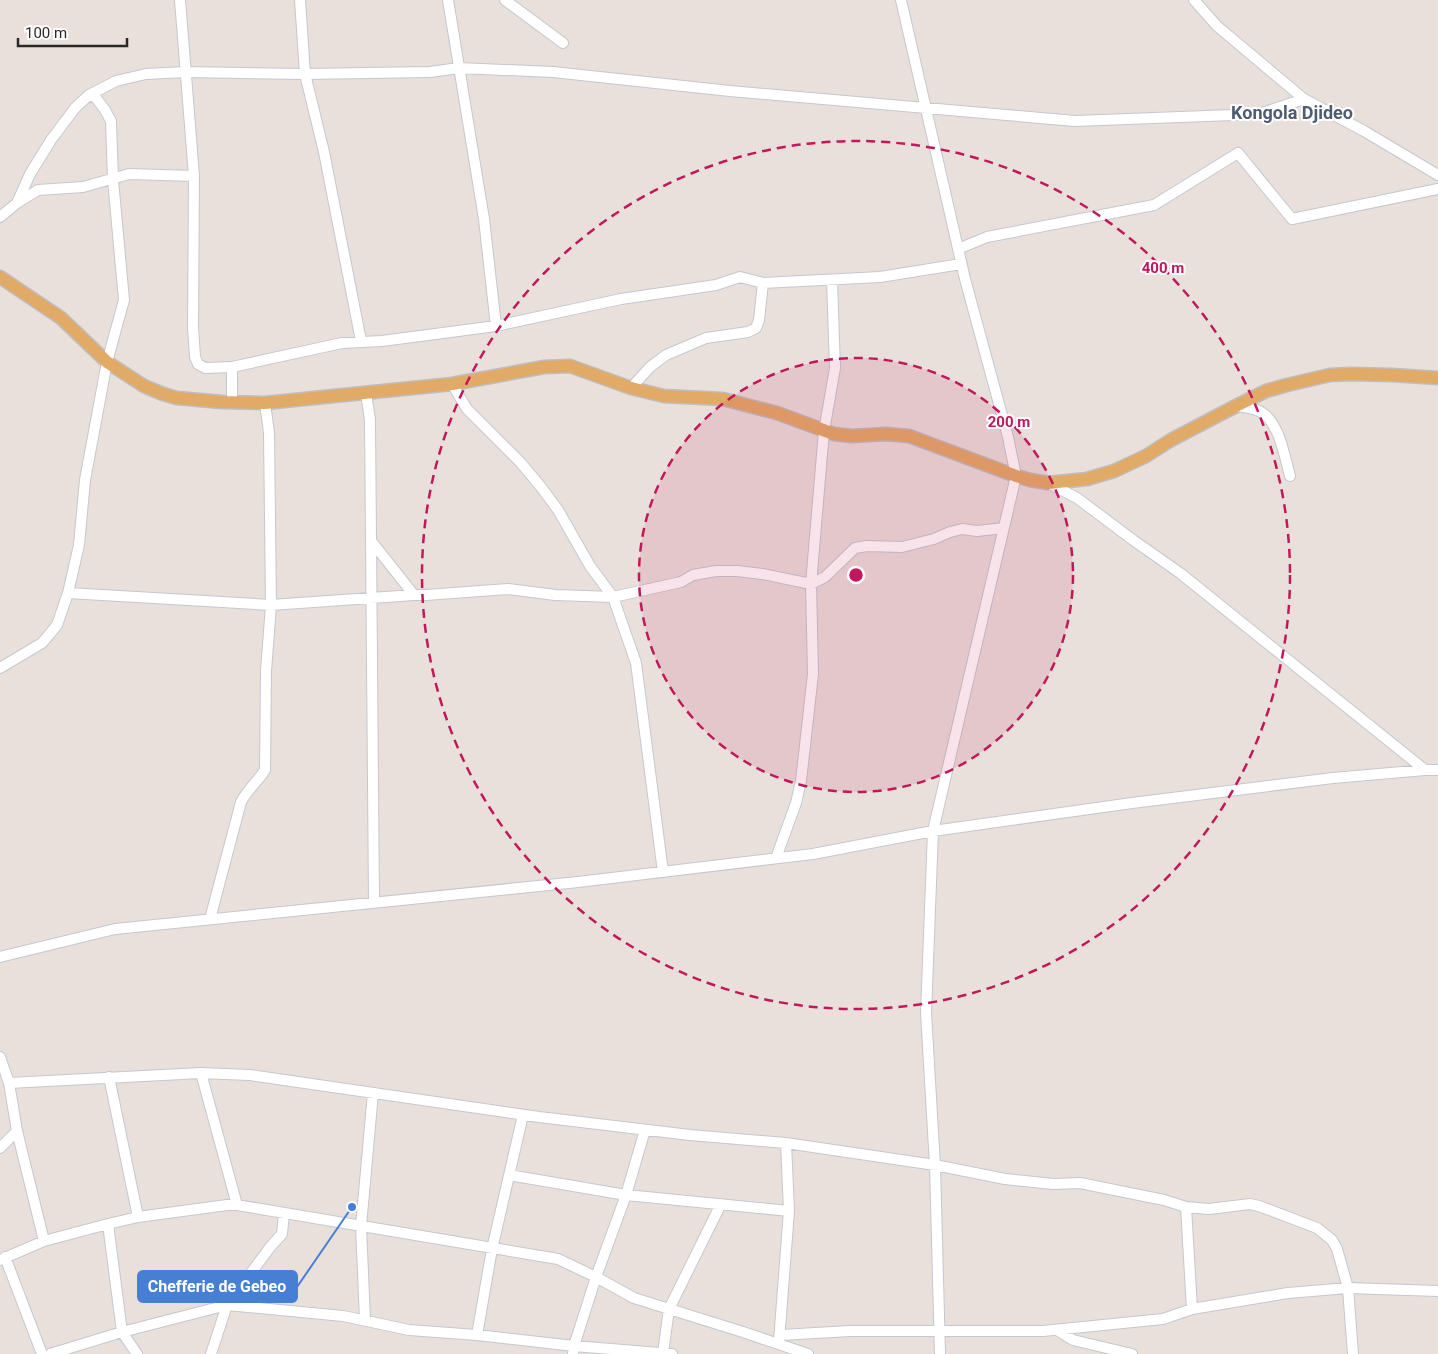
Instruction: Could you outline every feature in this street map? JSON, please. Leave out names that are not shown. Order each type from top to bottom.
[{"type":"main road","points":[[0,277],[62,318],[107,362],[144,386],[177,398],[265,403],[452,384],[544,367],[570,366],[631,388],[664,396],[723,399],[777,413],[824,431],[852,436],[886,434],[909,436],[1016,476],[1048,483],[1087,478],[1114,470],[1146,456],[1171,440],[1266,391],[1330,376],[1392,375],[1438,378]]},
{"type":"street","points":[[180,0],[194,176],[193,309],[195,357],[198,364],[205,368],[232,367],[301,351],[361,341],[382,341],[496,326],[622,299],[716,284],[740,277],[750,278],[763,283],[832,280],[880,277],[961,264]]},
{"type":"street","points":[[300,0],[305,74],[324,152],[361,341]]},
{"type":"street","points":[[448,0],[484,220],[496,326]]},
{"type":"street","points":[[505,0],[563,43]]},
{"type":"street","points":[[901,0],[961,264],[1008,437],[1016,476],[933,831],[926,1013],[934,1165],[940,1354]]},
{"type":"street","points":[[1194,0],[1217,26],[1304,99],[1364,131],[1438,175]]},
{"type":"street","points":[[17,203],[30,174],[74,108],[88,95],[116,81],[146,74],[185,72],[305,74],[430,72],[459,68],[553,72],[730,91],[1075,121],[1259,114],[1304,99]]},
{"type":"street","points":[[0,668],[42,643],[57,625],[68,593],[79,544],[85,480],[107,362],[124,300],[113,180],[111,120],[106,110],[96,98],[88,95]]},
{"type":"street","points":[[958,249],[987,236],[1154,206],[1238,153],[1292,219],[1438,189]]},
{"type":"street","points":[[0,217],[17,203],[38,190],[83,187],[129,174],[194,176]]},
{"type":"street","points":[[776,858],[796,803],[801,781],[813,674],[811,584],[824,431],[835,361],[832,280]]},
{"type":"street","points":[[631,388],[650,367],[666,355],[706,338],[748,332],[756,328],[759,320],[763,283]]},
{"type":"street","points":[[232,367],[232,402]]},
{"type":"street","points":[[452,384],[467,409],[521,463],[541,487],[558,510],[590,566],[613,597],[636,663],[663,872]]},
{"type":"street","points":[[366,393],[370,420],[372,542],[374,902]]},
{"type":"street","points":[[210,919],[241,802],[245,794],[259,780],[265,770],[266,671],[271,604],[269,433],[265,403]]},
{"type":"street","points":[[1236,406],[1265,414],[1273,425],[1280,441],[1290,476]]},
{"type":"street","points":[[1048,483],[1077,498],[1180,573],[1426,770]]},
{"type":"street","points":[[68,593],[271,604],[508,589],[555,595],[613,597],[681,582],[693,575],[716,571],[762,574],[811,584],[825,577],[855,548],[867,546],[902,547],[934,539],[962,529],[977,531],[1004,528]]},
{"type":"street","points":[[372,542],[414,595]]},
{"type":"street","points":[[0,957],[115,929],[663,872],[813,854],[933,831],[1132,803],[1313,780],[1438,770]]},
{"type":"street","points":[[0,1057],[9,1083],[17,1130],[44,1241]]},
{"type":"street","points":[[9,1083],[201,1073],[250,1075],[523,1115],[690,1136],[786,1142],[934,1165],[1005,1179],[1053,1184],[1080,1183],[1164,1200],[1186,1207],[1209,1209],[1250,1204],[1318,1228],[1332,1240],[1348,1288],[1354,1354]]},
{"type":"street","points":[[201,1073],[237,1205]]},
{"type":"street","points":[[109,1077],[138,1217]]},
{"type":"street","points":[[366,1320],[361,1226],[373,1093]]},
{"type":"street","points":[[476,1335],[492,1249],[523,1115]]},
{"type":"street","points":[[0,1148],[17,1130]]},
{"type":"street","points":[[573,1350],[596,1277],[626,1195],[645,1130]]},
{"type":"street","points":[[780,1340],[789,1211],[786,1142]]},
{"type":"street","points":[[509,1175],[626,1195],[789,1211]]},
{"type":"street","points":[[50,1354],[122,1332],[227,1304],[343,1316],[409,1330],[476,1335],[573,1350],[667,1353],[669,1309],[721,1204]]},
{"type":"street","points":[[42,1354],[3,1258],[44,1241],[138,1217],[237,1205],[558,1259],[596,1277],[628,1296],[780,1340],[808,1354]]},
{"type":"street","points":[[1186,1207],[1192,1310]]},
{"type":"street","points":[[211,1354],[227,1304],[282,1234],[284,1213]]},
{"type":"street","points":[[108,1224],[122,1332],[137,1354]]},
{"type":"street","points":[[780,1340],[850,1331],[1057,1330],[1163,1319],[1192,1310],[1288,1293],[1348,1288],[1438,1291]]},
{"type":"street","points":[[1057,1330],[1073,1340],[1132,1354]]},
{"type":"place","name":"Chefferie de Gebeo","points":[[352,1207]]},
{"type":"district","name":"Kongola Djideo","points":[[1292,113]]}]
